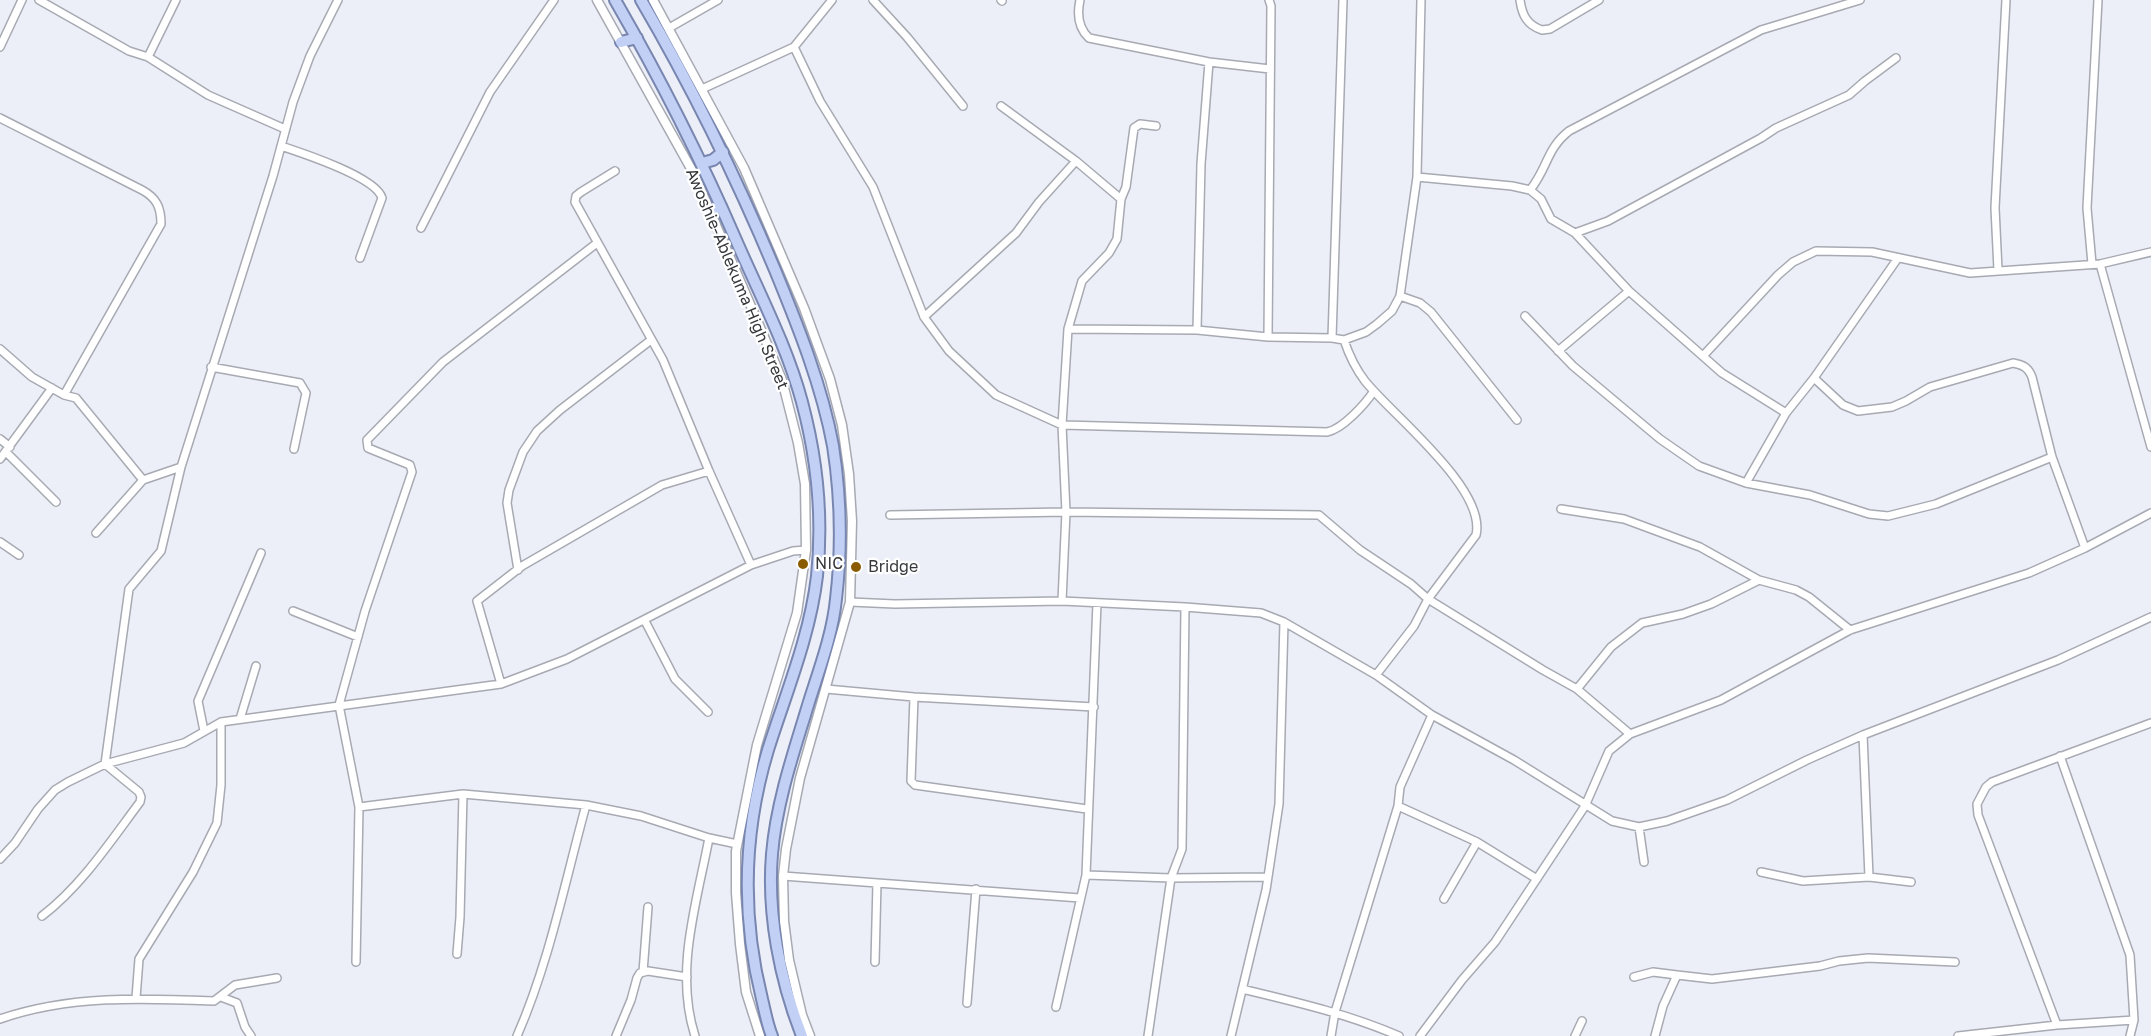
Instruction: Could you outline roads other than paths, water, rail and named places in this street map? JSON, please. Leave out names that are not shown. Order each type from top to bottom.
[{"type":"main road","name":"Awoshie-Ablekuma High Street","points":[[615,0],[665,87],[702,163],[786,356],[802,402],[815,465],[819,500],[819,548],[813,600],[803,644],[767,753],[752,816],[746,875],[748,927],[756,974],[772,1036]]},
{"type":"main road","name":"Awoshie-Ablekuma High Street","points":[[641,0],[672,53],[723,152],[749,207],[796,321],[822,402],[839,489],[841,532],[836,602],[828,639],[784,783],[772,852],[771,910],[782,969],[802,1036]]},
{"type":"main road","points":[[621,42],[637,38]]},
{"type":"main road","points":[[702,163],[713,160],[723,152]]},
{"type":"main road","points":[[710,211],[721,206]]},
{"type":"street","points":[[0,47],[22,0]]},
{"type":"street","points":[[39,0],[129,51],[148,57],[208,95],[285,129]]},
{"type":"street","points":[[148,57],[176,0]]},
{"type":"street","points":[[105,764],[129,589],[161,551],[181,467],[285,129],[310,56],[338,0]]},
{"type":"street","points":[[421,228],[490,92],[554,0]]},
{"type":"street","name":"Awoshie-Ablekuma High Street","points":[[597,0],[694,174],[710,211],[782,380],[798,443],[805,484],[806,550],[797,613],[757,745],[737,843],[736,893],[740,944],[746,992],[760,1036]]},
{"type":"street","points":[[653,0],[744,168],[804,308],[830,379],[842,425],[849,474],[852,521],[850,602],[800,778],[783,876],[784,921],[789,960],[802,1015],[810,1036]]},
{"type":"street","points":[[669,28],[718,0]]},
{"type":"street","points":[[702,89],[794,47],[832,0]]},
{"type":"street","points":[[873,0],[907,37],[963,106]]},
{"type":"street","points":[[1080,0],[1078,9],[1080,23],[1089,38],[1209,62],[1270,69]]},
{"type":"street","points":[[1268,337],[1271,6],[1269,0]]},
{"type":"street","points":[[1332,338],[1343,0]]},
{"type":"street","points":[[1068,329],[1197,330],[1268,337],[1344,340],[1366,332],[1392,311],[1400,297],[1417,177],[1421,0]]},
{"type":"street","points":[[1520,0],[1521,10],[1528,23],[1542,30],[1550,29],[1599,0]]},
{"type":"street","points":[[1530,190],[1541,176],[1551,149],[1569,131],[1761,30],[1860,0]]},
{"type":"street","points":[[1998,270],[1996,197],[2006,0]]},
{"type":"street","points":[[2092,264],[2087,208],[2098,0]]},
{"type":"street","points":[[794,47],[820,101],[873,187],[924,317],[949,351],[996,395],[1062,425],[1330,432],[1360,408],[1374,391]]},
{"type":"street","points":[[1575,233],[1608,221],[1776,128],[1841,100],[1896,58]]},
{"type":"street","points":[[1197,330],[1201,164],[1209,62]]},
{"type":"street","points":[[1001,106],[1076,160],[1121,199]]},
{"type":"street","points":[[0,118],[152,195],[161,212],[161,224],[63,395]]},
{"type":"street","points":[[1062,602],[1066,512],[1062,425],[1068,329],[1082,281],[1109,253],[1117,239],[1121,199],[1126,187],[1134,128],[1140,124],[1156,126]]},
{"type":"street","points":[[281,146],[338,167],[355,175],[380,192],[382,198],[360,258]]},
{"type":"street","points":[[924,317],[1017,233],[1039,202],[1076,160]]},
{"type":"street","points":[[615,171],[576,196],[575,202],[663,360],[751,565]]},
{"type":"street","points":[[1417,177],[1512,186],[1530,190],[1541,199],[1551,219],[1575,233],[1629,291],[1722,373],[1786,413]]},
{"type":"street","points":[[356,962],[359,807],[339,705],[358,637],[412,472],[410,465],[368,448],[366,440],[442,362],[597,243]]},
{"type":"street","points":[[1703,356],[1778,275],[1805,255],[1816,251],[1872,252],[1970,273],[2100,264],[2151,252]]},
{"type":"street","points":[[1746,483],[1786,413],[1814,378],[1898,258]]},
{"type":"street","points":[[2100,264],[2151,447]]},
{"type":"street","points":[[1558,351],[1629,291]]},
{"type":"street","points":[[1400,297],[1420,303],[1431,312],[1517,420]]},
{"type":"street","points":[[1525,316],[1573,366],[1670,446],[1699,466],[1746,483],[1810,495],[1869,514],[1888,516],[1936,504],[2052,457]]},
{"type":"street","points":[[518,570],[507,503],[509,490],[523,452],[537,431],[560,410],[651,340]]},
{"type":"street","points":[[1344,340],[1352,363],[1374,391],[1432,449],[1465,493],[1474,509],[1477,521],[1476,535],[1428,599],[1414,626],[1376,675]]},
{"type":"street","points":[[0,349],[32,377],[63,395],[76,398],[143,480]]},
{"type":"street","points":[[1814,378],[1843,405],[1858,411],[1892,407],[1929,387],[1952,379],[2013,363],[2023,365],[2029,369],[2032,377],[2052,457],[2085,548]]},
{"type":"street","points":[[212,367],[300,383],[306,393],[294,449]]},
{"type":"street","points":[[0,459],[52,388]]},
{"type":"street","points":[[0,440],[56,502]]},
{"type":"street","points":[[96,533],[143,480],[181,467]]},
{"type":"street","points":[[501,684],[476,602],[518,570],[662,485],[709,471]]},
{"type":"street","points":[[1561,509],[1624,519],[1700,547],[1759,580],[1796,590],[1809,597],[1850,630]]},
{"type":"street","points":[[890,515],[1066,512],[1319,515],[1360,550],[1411,584],[1428,599],[1577,689],[1596,708],[1630,734]]},
{"type":"street","points":[[1420,1036],[1462,980],[1495,942],[1586,806],[1609,751],[1617,743],[1630,734],[1721,700],[1850,630],[2029,573],[2085,548],[2151,513]]},
{"type":"street","points":[[0,542],[19,555]]},
{"type":"street","points":[[0,859],[55,790],[105,764],[184,742],[221,722],[501,684],[567,659],[751,565],[793,551],[806,550]]},
{"type":"street","points":[[204,731],[198,701],[261,553]]},
{"type":"street","points":[[1577,689],[1611,647],[1642,623],[1683,614],[1711,604],[1759,580]]},
{"type":"street","points":[[850,602],[895,604],[1062,602],[1262,613],[1284,622],[1376,675],[1432,715],[1514,760],[1586,806],[1615,822],[1639,827],[1666,821],[1728,800],[1863,735],[2058,660],[2151,617]]},
{"type":"street","points":[[1056,1007],[1086,875],[1087,809],[1094,707],[1096,603]]},
{"type":"street","points":[[1148,1036],[1171,878],[1182,849],[1185,607]]},
{"type":"street","points":[[293,611],[358,637]]},
{"type":"street","points":[[645,621],[675,679],[708,712]]},
{"type":"street","points":[[1231,1036],[1268,876],[1279,804],[1284,622]]},
{"type":"street","points":[[240,719],[256,666]]},
{"type":"street","points":[[826,689],[914,697],[1094,707]]},
{"type":"street","points":[[914,697],[912,783],[1087,809]]},
{"type":"street","points":[[1331,1036],[1335,1012],[1398,806],[1400,787],[1432,715]]},
{"type":"street","points":[[136,998],[139,958],[193,873],[217,823],[221,722]]},
{"type":"street","points":[[2056,1025],[1993,858],[1978,815],[1977,804],[1986,787],[1992,782],[2151,723]]},
{"type":"street","points":[[1863,735],[1869,877]]},
{"type":"street","points":[[2060,756],[2127,945],[2131,963],[2134,1020],[2130,1036]]},
{"type":"street","points":[[42,916],[74,886],[140,802],[141,797],[138,792],[105,764]]},
{"type":"street","points":[[359,807],[463,794],[586,805],[641,816],[709,838],[737,843]]},
{"type":"street","points":[[457,954],[463,794]]},
{"type":"street","points":[[517,1036],[543,966],[586,805]]},
{"type":"street","points":[[1398,806],[1477,842],[1537,879]]},
{"type":"street","points":[[1639,827],[1644,862]]},
{"type":"street","points":[[695,1036],[688,1012],[688,945],[709,838]]},
{"type":"street","points":[[1444,899],[1477,842]]},
{"type":"street","points":[[1761,872],[1803,881],[1869,877],[1911,882]]},
{"type":"street","points":[[1086,875],[1171,878],[1268,876]]},
{"type":"street","points":[[783,876],[1080,898]]},
{"type":"street","points":[[875,962],[877,883]]},
{"type":"street","points":[[967,1003],[976,889]]},
{"type":"street","points":[[643,972],[648,907]]},
{"type":"street","points":[[1634,977],[1653,972],[1713,979],[1820,966],[1839,960],[1868,958],[1955,962]]},
{"type":"street","points":[[616,1036],[631,1000],[637,978],[643,972],[687,977]]},
{"type":"street","points":[[1656,1036],[1663,1006],[1677,975]]},
{"type":"street","points":[[0,1018],[35,1008],[136,998],[214,1001],[235,985],[277,978]]},
{"type":"street","points":[[1242,989],[1335,1012],[1365,1021],[1400,1036]]},
{"type":"street","points":[[221,997],[237,1003],[245,1027],[251,1036]]},
{"type":"street","points":[[1958,1036],[2056,1025],[2134,1020]]},
{"type":"street","points":[[1575,1036],[1582,1021]]},
{"type":"place","name":"NIC","points":[[803,564]]},
{"type":"place","name":"Bridge","points":[[856,567]]}]
